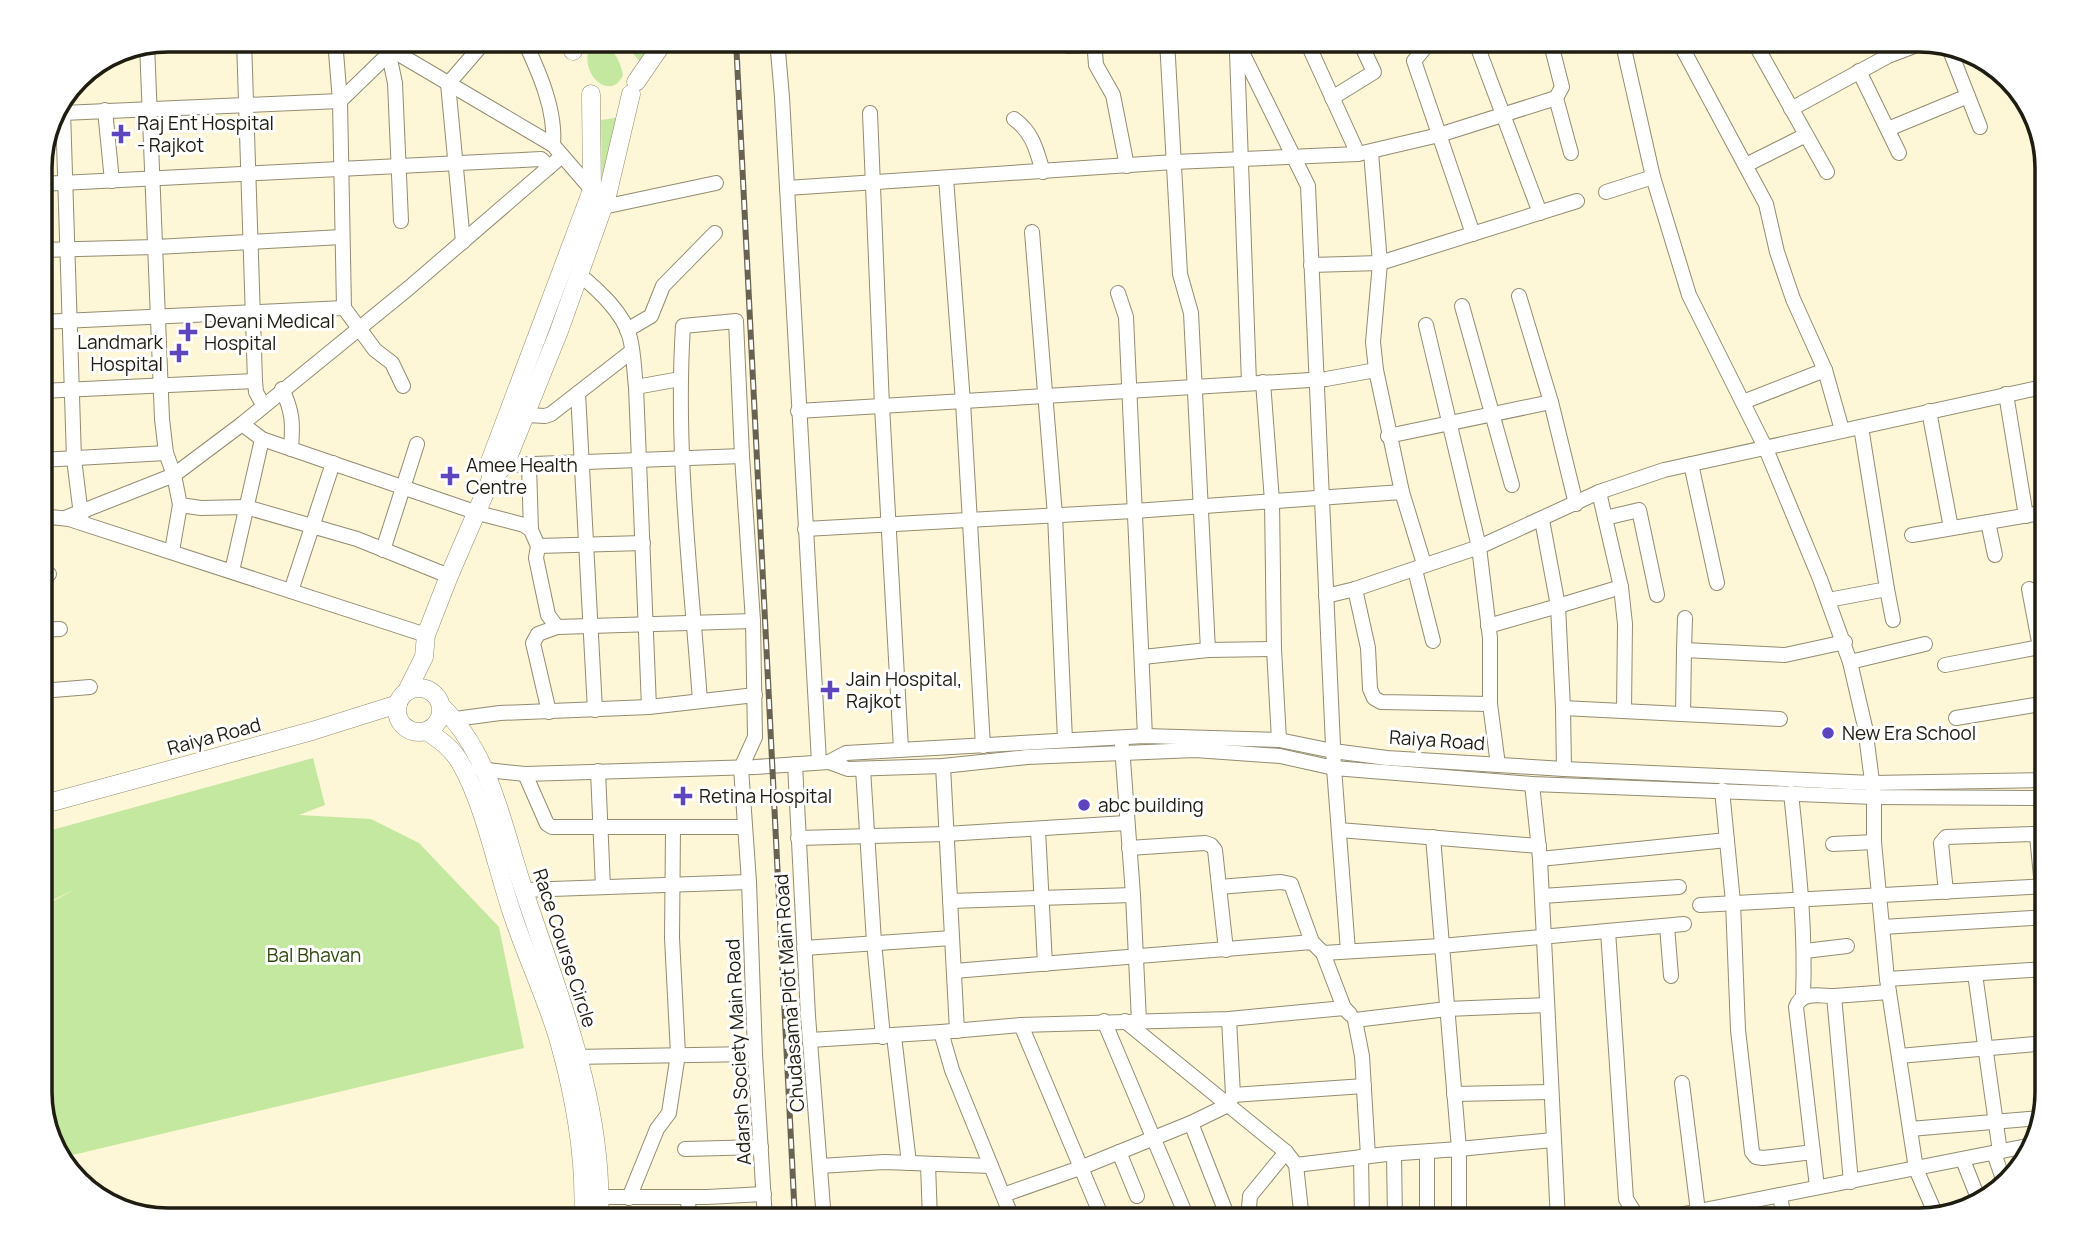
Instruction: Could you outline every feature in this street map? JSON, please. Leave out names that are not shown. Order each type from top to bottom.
[{"type":"main road","points":[[424,657],[438,701],[440,718],[434,726],[416,732],[405,727],[398,719],[403,697],[424,657],[426,635],[491,480],[505,465],[527,415],[579,274],[634,88],[657,52]]},
{"type":"main road","points":[[491,480],[489,464],[601,198],[591,94]]},
{"type":"main road","points":[[403,697],[416,688],[426,689],[438,701]]},
{"type":"main road","name":"Raiya Road","points":[[53,802],[312,732],[403,697]]},
{"type":"main road","name":"Race Course Circle","points":[[438,701],[455,719],[475,748],[486,771],[554,977],[570,1058],[579,1129],[584,1208]]},
{"type":"main road","name":"Race Course Circle","points":[[427,730],[448,746],[460,761],[472,785],[510,909],[558,1040],[570,1058],[593,1125],[600,1208]]},
{"type":"street","points":[[245,52],[255,381],[256,392],[263,405]]},
{"type":"street","points":[[336,52],[340,101],[344,308],[375,350],[392,363],[403,386]]},
{"type":"street","points":[[67,112],[340,101],[392,52]]},
{"type":"street","points":[[395,52],[401,221]]},
{"type":"street","points":[[400,52],[557,150],[601,198],[716,183]]},
{"type":"street","points":[[463,242],[448,84],[476,52]]},
{"type":"street","points":[[53,517],[82,517],[174,475],[242,424],[550,167],[557,150],[554,125],[537,67],[530,52]]},
{"type":"street","points":[[778,52],[805,529],[824,762]]},
{"type":"street","points":[[1095,52],[1096,65],[1113,95],[1127,166]]},
{"type":"street","points":[[1168,52],[1180,275],[1191,313],[1208,650]]},
{"type":"street","points":[[1234,52],[1256,383],[1272,501],[1274,649],[1279,740]]},
{"type":"street","points":[[1238,52],[1308,186],[1333,751],[1348,951]]},
{"type":"street","points":[[1311,52],[1332,98],[1364,153],[1380,264],[1373,342],[1376,370],[1388,436],[1420,567],[1433,641]]},
{"type":"street","points":[[1332,98],[1374,72],[1365,52]]},
{"type":"street","points":[[1422,52],[1414,61],[1473,234]]},
{"type":"street","points":[[1480,52],[1540,213]]},
{"type":"street","points":[[1553,52],[1562,87],[1556,98],[1571,153]]},
{"type":"street","points":[[1625,52],[1653,177],[1689,295],[1766,449],[1828,600],[1850,662],[1865,727],[1873,790],[1874,842],[1888,986],[1916,1169],[1933,1207]]},
{"type":"street","points":[[1685,52],[1769,213],[1777,252],[1793,299],[1825,370],[1843,430]]},
{"type":"street","points":[[1760,52],[1826,172]]},
{"type":"street","points":[[1791,108],[1899,52]]},
{"type":"street","points":[[147,55],[166,453],[180,505],[172,551]]},
{"type":"street","points":[[1953,57],[1980,127]]},
{"type":"street","points":[[1859,71],[1899,153]]},
{"type":"street","points":[[1888,129],[1968,96]]},
{"type":"street","points":[[787,188],[1364,153],[1439,135],[1556,98]]},
{"type":"street","points":[[104,110],[112,181]]},
{"type":"street","points":[[870,113],[882,406],[901,749]]},
{"type":"street","points":[[63,119],[74,458],[82,517]]},
{"type":"street","points":[[1014,120],[1021,124],[1032,139],[1043,173]]},
{"type":"street","points":[[1746,165],[1806,135]]},
{"type":"street","points":[[53,183],[541,159],[550,167]]},
{"type":"street","points":[[1605,192],[1653,177]]},
{"type":"street","points":[[946,178],[963,402],[983,746]]},
{"type":"street","points":[[1311,265],[1380,264],[1577,201]]},
{"type":"street","points":[[1032,232],[1055,515],[1065,740]]},
{"type":"street","points":[[627,330],[651,316],[663,286],[715,233]]},
{"type":"street","points":[[53,250],[342,237]]},
{"type":"street","points":[[579,274],[605,296],[627,330],[632,351],[636,387],[649,708]]},
{"type":"street","points":[[1118,293],[1126,317],[1145,736]]},
{"type":"street","points":[[1519,296],[1551,402],[1576,504]]},
{"type":"street","points":[[1462,306],[1512,485]]},
{"type":"street","points":[[53,322],[344,308]]},
{"type":"street","points":[[700,701],[680,459],[683,326],[736,321],[755,695],[755,737],[741,768]]},
{"type":"street","points":[[1426,325],[1479,547],[1488,626],[1490,704],[1498,765]]},
{"type":"street","points":[[527,415],[545,416],[632,351]]},
{"type":"street","points":[[798,411],[1326,379],[1376,370]]},
{"type":"street","points":[[1743,402],[1825,370]]},
{"type":"street","points":[[636,387],[680,379]]},
{"type":"street","points":[[53,390],[255,381]]},
{"type":"street","points":[[282,389],[291,407],[291,449]]},
{"type":"street","points":[[1326,596],[1355,589],[1479,547],[1599,492],[1664,470],[2034,389]]},
{"type":"street","points":[[578,393],[594,710]]},
{"type":"street","points":[[2007,394],[2026,516]]},
{"type":"street","points":[[1388,436],[1551,402]]},
{"type":"street","points":[[1929,411],[1951,528]]},
{"type":"street","points":[[242,424],[262,439],[478,513],[524,525],[531,530]]},
{"type":"street","points":[[1861,427],[1893,620]]},
{"type":"street","points":[[232,571],[262,439]]},
{"type":"street","points":[[383,550],[417,444]]},
{"type":"street","points":[[53,459],[166,453]]},
{"type":"street","points":[[505,465],[741,456]]},
{"type":"street","points":[[291,591],[333,463]]},
{"type":"street","points":[[1691,464],[1717,583]]},
{"type":"street","points":[[529,466],[531,530],[533,540],[538,545],[643,543]]},
{"type":"street","points":[[805,529],[1134,511],[1402,492]]},
{"type":"street","points":[[1599,492],[1621,587],[1625,624],[1623,710]]},
{"type":"street","points":[[180,505],[201,508],[246,507],[383,550],[449,576]]},
{"type":"street","points":[[1605,518],[1639,510],[1657,595]]},
{"type":"street","points":[[1912,535],[2034,514]]},
{"type":"street","points":[[82,517],[172,551],[426,635]]},
{"type":"street","points":[[1542,520],[1558,606],[1564,769]]},
{"type":"street","points":[[1989,522],[1995,555]]},
{"type":"street","points":[[538,545],[536,558],[548,615],[557,627]]},
{"type":"street","points":[[1488,626],[1621,587]]},
{"type":"street","points":[[1355,589],[1368,648],[1370,689],[1374,698],[1381,702],[1490,704]]},
{"type":"street","points":[[1828,600],[1886,589]]},
{"type":"street","points":[[2029,589],[2034,618]]},
{"type":"street","points":[[1683,713],[1685,618]]},
{"type":"street","points":[[549,712],[533,643],[538,634],[557,627],[753,621]]},
{"type":"street","points":[[53,629],[60,629]]},
{"type":"street","points":[[1684,650],[1784,655],[1844,642]]},
{"type":"street","points":[[1850,662],[1925,644]]},
{"type":"street","points":[[1945,665],[2035,648]]},
{"type":"street","points":[[1143,657],[1208,650],[1274,649]]},
{"type":"street","points":[[53,690],[90,688]]},
{"type":"street","points":[[455,719],[500,713],[649,708],[755,695]]},
{"type":"street","points":[[1956,718],[2035,705]]},
{"type":"street","points":[[1563,708],[1780,719]]},
{"type":"street","name":"Raiya Road","points":[[460,761],[486,771],[525,774],[741,768],[824,762],[846,753],[1145,736],[1279,740],[1387,758],[1873,790],[2035,797]]},
{"type":"street","points":[[1122,737],[1133,895],[1135,958],[1132,1021]]},
{"type":"street","name":"Raiya Road","points":[[824,762],[848,769],[863,769],[1027,757],[1195,750],[1280,756],[1334,768],[1532,784],[1791,793],[2035,781]]},
{"type":"street","name":"Chudasama Plot Main Road","points":[[795,764],[804,948],[823,1208]]},
{"type":"street","points":[[943,765],[957,1031]]},
{"type":"street","name":"Adarsh Society Main Road","points":[[741,768],[765,1208]]},
{"type":"street","points":[[863,769],[874,942],[909,1163]]},
{"type":"street","points":[[598,771],[603,887]]},
{"type":"street","points":[[525,774],[547,824],[559,828],[745,827]]},
{"type":"street","points":[[1532,784],[1542,895],[1557,1208]]},
{"type":"street","points":[[1722,790],[1733,902],[1738,1030],[1752,1152],[1756,1157],[1763,1158],[1813,1152]]},
{"type":"street","points":[[1791,793],[1802,899],[1805,951],[1803,996]]},
{"type":"street","points":[[798,838],[1038,830],[1126,822]]},
{"type":"street","points":[[629,1198],[657,1129],[669,1112],[678,1054],[672,938],[673,828]]},
{"type":"street","points":[[1038,830],[1045,964]]},
{"type":"street","points":[[1339,830],[1433,838],[1539,853],[1727,840]]},
{"type":"street","points":[[1946,892],[1941,843],[1946,838],[2035,835]]},
{"type":"street","points":[[1433,838],[1459,1149],[1459,1208]]},
{"type":"street","points":[[1833,845],[1874,842]]},
{"type":"street","points":[[1129,848],[1205,843],[1211,845],[1215,850],[1226,950]]},
{"type":"street","points":[[524,890],[749,882]]},
{"type":"street","points":[[1220,887],[1281,882],[1290,884],[1312,942],[1323,953],[1344,1008],[1355,1020],[1364,1086],[1363,1208]]},
{"type":"street","points":[[1542,895],[1679,887]]},
{"type":"street","points":[[1700,905],[2035,887]]},
{"type":"street","points":[[950,901],[1133,895]]},
{"type":"street","points":[[1882,927],[2032,918]]},
{"type":"street","points":[[1323,953],[1441,946],[1684,924]]},
{"type":"street","points":[[1667,926],[1671,976]]},
{"type":"street","points":[[1608,931],[1626,1199],[1632,1208]]},
{"type":"street","points":[[804,948],[952,938]]},
{"type":"street","points":[[954,971],[1312,942]]},
{"type":"street","points":[[1805,951],[1847,946]]},
{"type":"street","points":[[1817,1187],[1796,1007],[1798,1000],[1803,996],[1834,996],[1975,974],[2035,970]]},
{"type":"street","points":[[1975,974],[1997,1153],[2002,1173]]},
{"type":"street","points":[[1834,996],[1851,1182]]},
{"type":"street","points":[[1355,1020],[1447,1009],[1547,1005]]},
{"type":"street","points":[[810,1040],[1021,1025],[1229,1019],[1344,1008]]},
{"type":"street","points":[[1229,1019],[1231,1100]]},
{"type":"street","points":[[1104,1021],[1183,1208]]},
{"type":"street","points":[[1132,1021],[1231,1100],[1286,1152],[1296,1165],[1301,1208]]},
{"type":"street","points":[[1021,1025],[1097,1208]]},
{"type":"street","points":[[941,1032],[951,1070],[1008,1208]]},
{"type":"street","points":[[1899,1056],[2035,1044]]},
{"type":"street","points":[[570,1058],[755,1054]]},
{"type":"street","points":[[1682,1083],[1706,1208]]},
{"type":"street","points":[[1003,1195],[1080,1168],[1191,1123],[1231,1100],[1364,1086]]},
{"type":"street","points":[[1454,1094],[1550,1092]]},
{"type":"street","points":[[1910,1129],[2032,1119]]},
{"type":"street","points":[[1191,1123],[1224,1208]]},
{"type":"street","points":[[1296,1165],[1553,1140]]},
{"type":"street","points":[[685,1149],[761,1147]]},
{"type":"street","points":[[1727,1208],[1817,1187],[2019,1150]]},
{"type":"street","points":[[1119,1152],[1137,1196]]},
{"type":"street","points":[[1249,1208],[1250,1196],[1286,1152]]},
{"type":"street","points":[[1427,1152],[1427,1208]]},
{"type":"street","points":[[1394,1154],[1395,1208]]},
{"type":"street","points":[[1963,1160],[1976,1193]]},
{"type":"street","points":[[820,1166],[884,1162],[991,1166]]},
{"type":"street","points":[[928,1164],[930,1208]]},
{"type":"street","points":[[600,1197],[764,1194]]},
{"type":"street","points":[[1780,1195],[1782,1208]]},
{"type":"street","points":[[688,1197],[688,1208]]},
{"type":"green space","points":[[613,52],[623,75],[618,83],[611,86],[597,81],[588,65],[588,54]]},
{"type":"green space","points":[[632,52],[649,52],[641,63]]},
{"type":"green space","points":[[622,117],[602,181],[601,120]]},
{"type":"green space","name":"Bal Bhavan","points":[[313,758],[325,805],[299,815],[371,819],[419,843],[499,927],[524,1048],[72,1155],[59,1129],[53,1100],[53,901],[75,889],[53,900],[53,830]]},
{"type":"railway","points":[[737,52],[794,1208]]},
{"type":"place","name":"Raj Ent Hospital - Rajkot","points":[[121,134]]},
{"type":"place","name":"Devani Medical Hospital","points":[[188,332]]},
{"type":"place","name":"Landmark Hospital","points":[[179,353]]},
{"type":"place","name":"Amee Health Centre","points":[[450,476]]},
{"type":"place","name":"Jain Hospital, Rajkot","points":[[830,690]]},
{"type":"place","name":"New Era School","points":[[1828,733]]},
{"type":"place","name":"Retina Hospital","points":[[683,796]]},
{"type":"place","name":"abc building","points":[[1084,805]]}]
